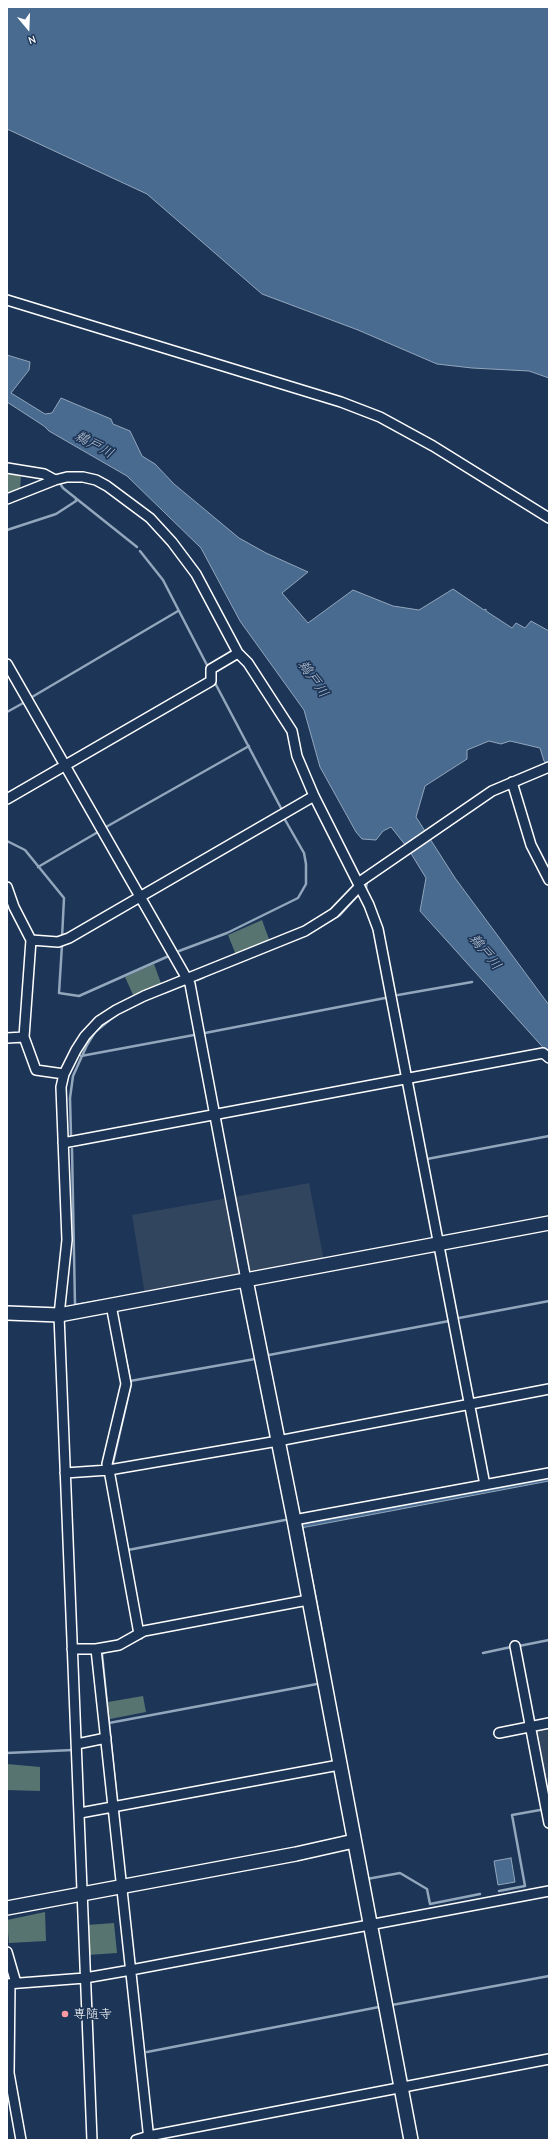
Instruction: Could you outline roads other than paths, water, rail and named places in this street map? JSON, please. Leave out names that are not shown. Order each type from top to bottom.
[{"type":"street","points":[[7,300],[354,407],[380,417],[433,446],[549,518]]},
{"type":"street","points":[[7,468],[44,474],[55,480]]},
{"type":"street","points":[[7,499],[55,480],[67,477],[83,477],[96,480],[150,518],[196,574],[238,653],[248,663],[292,732],[297,756],[314,796],[374,916],[378,929],[485,1485]]},
{"type":"street","points":[[7,799],[211,681],[211,669],[238,653]]},
{"type":"street","points":[[7,664],[190,984],[246,1280],[294,1520],[339,1765],[411,2140]]},
{"type":"street","points":[[92,2140],[59,1315],[67,1240],[61,1087],[64,1074],[76,1050],[99,1021],[116,1010],[187,978],[305,931],[322,922],[334,913],[359,885],[407,849],[430,835],[492,791],[548,768]]},
{"type":"street","points":[[512,782],[531,845],[549,880]]},
{"type":"street","points":[[31,940],[62,941],[314,796]]},
{"type":"street","points":[[7,887],[14,907],[31,940],[24,1038],[36,1070],[64,1074]]},
{"type":"street","points":[[7,1038],[24,1038]]},
{"type":"street","points":[[63,1143],[543,1053],[549,1058]]},
{"type":"street","points":[[7,1313],[59,1315],[549,1222]]},
{"type":"street","points":[[111,1306],[126,1384],[107,1464],[139,1634]]},
{"type":"street","points":[[65,1473],[109,1470],[278,1441],[549,1389]]},
{"type":"street","points":[[294,1520],[549,1473]]},
{"type":"street","points":[[72,1649],[96,1649],[119,1645],[144,1632],[308,1600]]},
{"type":"street","points":[[515,1646],[530,1727],[547,1803],[549,1822]]},
{"type":"street","points":[[96,1649],[149,2138]]},
{"type":"street","points":[[499,1733],[549,1724]]},
{"type":"street","points":[[77,1744],[106,1738]]},
{"type":"street","points":[[80,1813],[339,1765]]},
{"type":"street","points":[[7,1908],[354,1841]]},
{"type":"street","points":[[11,1984],[85,1978],[549,1891]]},
{"type":"street","points":[[7,1952],[11,1984],[8,2073],[21,2140]]},
{"type":"street","points":[[136,2140],[549,2059]]},
{"type":"water","points":[[7,7],[549,7],[549,378],[529,371],[472,368],[437,364],[358,330],[262,294],[147,194],[7,129]]},
{"type":"water","name":"鵜戸川","points":[[7,355],[30,362],[29,370],[11,393],[45,414],[52,413],[61,398],[111,419],[113,424],[130,431],[142,456],[155,464],[174,484],[239,538],[266,553],[308,572],[282,593],[308,623],[353,590],[393,606],[419,610],[453,589],[484,610],[486,609],[486,611],[512,628],[516,623],[525,628],[531,621],[549,631],[549,767],[544,761],[540,748],[510,741],[501,744],[489,741],[467,750],[467,759],[425,786],[416,817],[455,878],[549,1005],[549,1054],[420,911],[426,878],[407,847],[391,827],[383,831],[376,840],[362,839],[356,832],[320,767],[304,710],[240,621],[201,548],[127,476],[49,431],[44,426],[7,402]]},
{"type":"water","points":[[549,1477],[549,1481],[301,1528],[301,1524]]},
{"type":"water","points":[[511,1858],[515,1882],[498,1885],[494,1861]]},
{"type":"waterway","points":[[59,482],[63,488],[137,547]]},
{"type":"waterway","points":[[7,530],[56,514],[76,501],[76,499]]},
{"type":"waterway","points":[[140,551],[163,580],[209,669]]},
{"type":"waterway","points":[[32,697],[178,611]]},
{"type":"waterway","points":[[214,681],[282,810]]},
{"type":"waterway","points":[[7,712],[25,702]]},
{"type":"waterway","points":[[106,827],[249,746]]},
{"type":"waterway","points":[[179,951],[227,933],[298,898],[306,884],[306,864],[304,853],[284,818]]},
{"type":"waterway","points":[[38,867],[98,832]]},
{"type":"waterway","points":[[7,841],[25,850],[64,898],[62,938]]},
{"type":"waterway","points":[[366,888],[367,882]]},
{"type":"waterway","points":[[308,934],[340,915],[357,896]]},
{"type":"waterway","points":[[62,945],[59,993],[79,996],[171,955]]},
{"type":"waterway","points":[[197,980],[204,977]]},
{"type":"waterway","points":[[398,995],[472,982]]},
{"type":"waterway","points":[[164,993],[184,985]]},
{"type":"waterway","points":[[205,1033],[385,998]]},
{"type":"waterway","points":[[71,1135],[70,1098],[73,1076],[87,1045],[95,1032],[112,1018]]},
{"type":"waterway","points":[[81,1056],[194,1035]]},
{"type":"waterway","points":[[427,1159],[549,1136]]},
{"type":"waterway","points":[[72,1149],[75,1305],[99,1301]]},
{"type":"waterway","points":[[459,1318],[549,1301]]},
{"type":"waterway","points":[[269,1355],[449,1321]]},
{"type":"waterway","points":[[112,1467],[131,1384],[124,1350]]},
{"type":"waterway","points":[[130,1381],[255,1359]]},
{"type":"waterway","points":[[128,1548],[128,1550],[285,1520]]},
{"type":"waterway","points":[[302,1527],[325,1647]]},
{"type":"waterway","points":[[519,1646],[549,1640]]},
{"type":"waterway","points":[[483,1653],[511,1647]]},
{"type":"waterway","points":[[106,1651],[102,1654],[117,1803]]},
{"type":"waterway","points":[[109,1723],[317,1684]]},
{"type":"waterway","points":[[7,1753],[73,1750]]},
{"type":"waterway","points":[[118,1809],[119,1823]]},
{"type":"waterway","points":[[499,1891],[525,1886],[512,1815],[540,1810]]},
{"type":"waterway","points":[[367,1879],[400,1873],[427,1889],[430,1904],[480,1894]]},
{"type":"waterway","points":[[392,2005],[549,1976]]},
{"type":"waterway","points":[[147,2052],[379,2007]]},
{"type":"waterway","points":[[18,2098],[19,2106]]},
{"type":"place","name":"専随寺","points":[[65,2014]]}]
